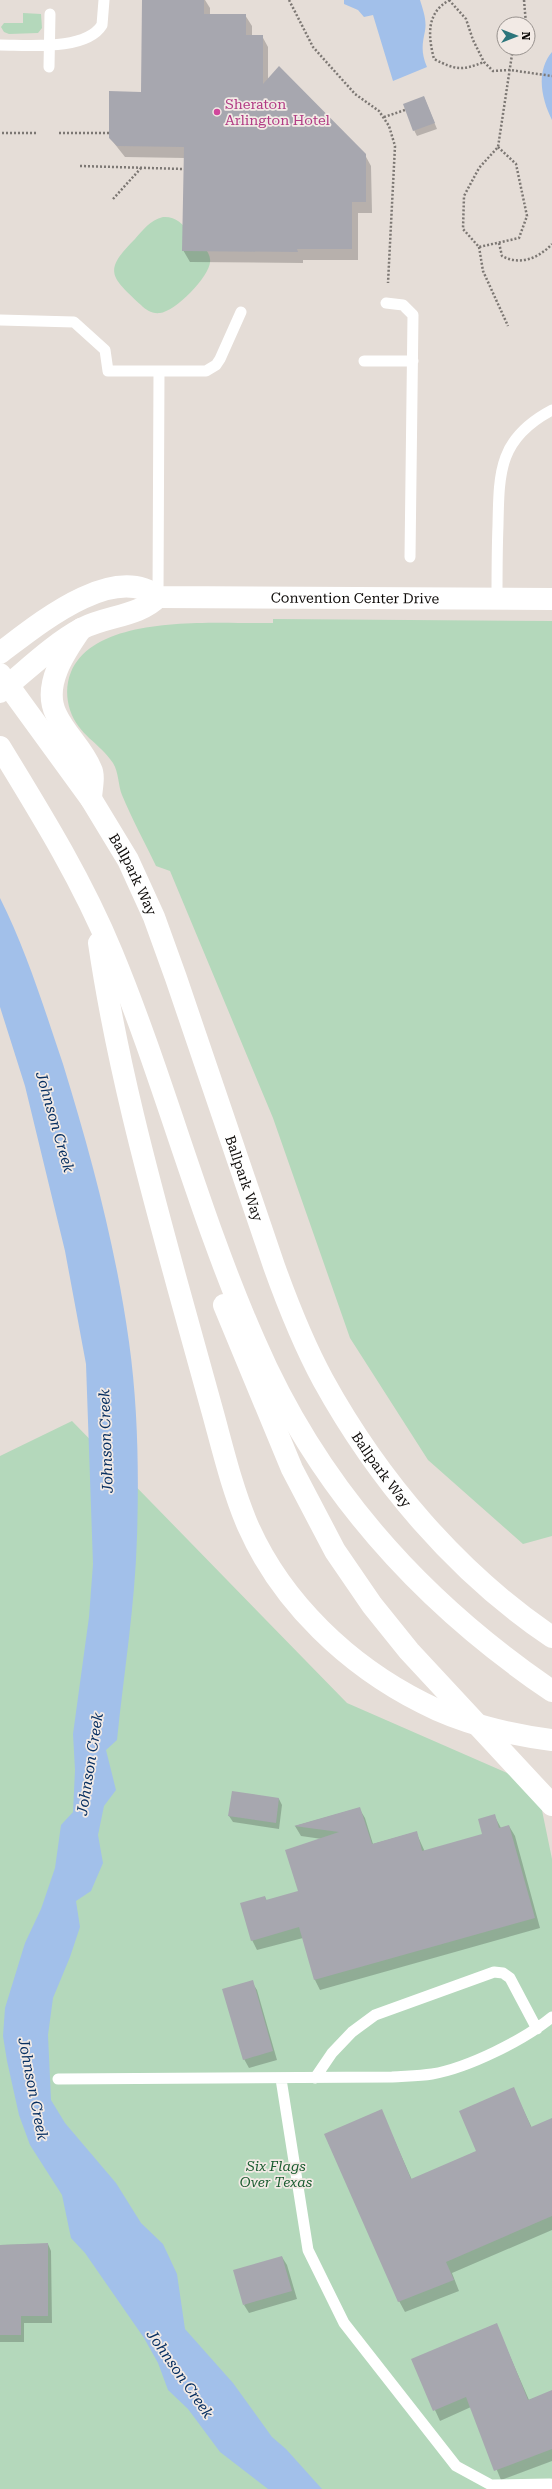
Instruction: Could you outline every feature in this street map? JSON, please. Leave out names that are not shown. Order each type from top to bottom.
[{"type":"main road","name":"Convention Center Drive","points":[[0,653],[64,607],[93,594],[130,586],[149,589],[158,597],[552,599]]},
{"type":"main road","points":[[3,684],[81,629],[98,621],[150,606],[158,597]]},
{"type":"main road","points":[[81,629],[60,662],[54,678],[53,701],[55,714],[92,770],[91,799]]},
{"type":"main road","name":"Ballpark Way","points":[[3,684],[91,799],[128,860],[154,917],[176,978],[291,1312],[323,1380],[373,1458],[419,1518],[448,1550],[506,1603],[552,1637]]},
{"type":"main road","points":[[0,747],[57,840],[95,914],[125,986],[191,1177],[256,1345],[286,1407],[310,1448],[336,1485],[388,1550],[439,1603],[479,1638],[552,1691]]},
{"type":"main road","points":[[95,914],[108,1006],[157,1208],[232,1482],[261,1552],[301,1608],[331,1638],[377,1676],[425,1704],[443,1712],[505,1732],[552,1740]]},
{"type":"main road","points":[[191,1177],[206,1250],[236,1339],[292,1469],[320,1525],[353,1578],[377,1611],[430,1674],[552,1804]]},
{"type":"lane","points":[[0,45],[49,45],[94,34],[102,25],[104,0]]},
{"type":"lane","points":[[49,67],[50,14]]},
{"type":"lane","points":[[386,303],[403,305],[413,315],[410,557]]},
{"type":"lane","points":[[0,320],[74,322],[105,350],[108,371],[206,371],[212,369],[220,359],[241,312]]},
{"type":"lane","points":[[364,360],[413,361]]},
{"type":"lane","points":[[158,597],[159,371]]},
{"type":"lane","points":[[497,598],[500,473],[507,453],[516,440],[538,417],[552,410]]},
{"type":"lane","points":[[315,2078],[332,2053],[352,2032],[375,2015],[494,1972],[503,1973],[510,1978],[537,2029]]},
{"type":"lane","points":[[58,2079],[282,2079],[392,2077],[432,2074],[473,2061],[537,2029],[552,2017]]},
{"type":"lane","points":[[282,2079],[308,2250],[344,2323],[456,2466],[491,2484],[550,2484]]},
{"type":"path","points":[[289,0],[313,47],[355,94],[374,106],[384,117],[396,146],[388,283]]},
{"type":"path","points":[[484,62],[464,70],[449,67],[434,59],[428,38],[431,21],[440,5],[450,0],[466,19],[473,40],[484,62],[493,72],[510,70],[552,76]]},
{"type":"path","points":[[524,0],[525,16]]},
{"type":"path","points":[[508,326],[483,271],[479,247],[463,230],[464,196],[479,168],[498,147],[512,56]]},
{"type":"path","points":[[384,117],[405,110]]},
{"type":"path","points":[[2,132],[38,133]]},
{"type":"path","points":[[59,133],[109,133]]},
{"type":"path","points":[[479,247],[519,238],[527,216],[516,164],[498,147]]},
{"type":"path","points":[[80,166],[184,169]]},
{"type":"path","points":[[113,199],[143,167]]},
{"type":"path","points":[[499,243],[502,256],[509,260],[530,260],[540,256],[552,244]]},
{"type":"green space","points":[[23,13],[41,14],[42,28],[38,33],[9,34],[4,32],[1,27],[4,23],[23,23]]},
{"type":"green space","points":[[163,217],[175,219],[182,224],[205,248],[210,259],[206,274],[192,291],[175,306],[167,311],[157,313],[145,308],[122,287],[114,273],[118,259],[125,250],[154,220]]},
{"type":"green space","points":[[273,619],[552,621],[552,1536],[523,1544],[428,1460],[350,1338],[273,1118],[170,871],[156,866],[122,795],[113,763],[108,756],[84,733],[74,719],[70,710],[67,691],[71,672],[85,653],[105,639],[131,630],[161,625],[192,623],[273,623]]},
{"type":"green space","name":"Six Flags Over Texas","points":[[72,1421],[347,1703],[537,1786],[552,1859],[552,2489],[0,2489],[0,1456]]},
{"type":"water","points":[[344,0],[420,0],[425,19],[423,49],[427,67],[393,81],[373,15],[364,17],[358,10],[344,4]]},
{"type":"water","points":[[552,52],[552,120],[545,104],[542,77],[543,68]]},
{"type":"water","name":"Johnson Creek","points":[[0,898],[19,939],[42,1001],[63,1064],[102,1202],[124,1307],[132,1366],[137,1440],[137,1537],[132,1613],[117,1740],[106,1750],[116,1790],[104,1806],[98,1835],[103,1863],[91,1891],[76,1901],[80,1927],[70,1957],[53,1998],[48,2035],[51,2100],[65,2123],[116,2183],[141,2223],[163,2244],[177,2274],[185,2329],[233,2383],[272,2437],[286,2449],[322,2489],[268,2489],[220,2452],[188,2409],[168,2390],[158,2363],[144,2338],[85,2253],[71,2238],[62,2195],[30,2145],[19,2115],[7,2061],[3,2036],[5,2008],[25,1943],[41,1909],[55,1868],[61,1825],[73,1812],[75,1770],[73,1734],[89,1617],[93,1564],[86,1364],[65,1251],[25,1086],[0,1007]]},
{"type":"building","name":"Sheraton Arlington Hotel","points":[[142,0],[204,0],[204,14],[246,14],[246,35],[263,35],[263,84],[279,66],[366,154],[366,202],[352,202],[352,249],[297,249],[298,252],[182,251],[184,147],[117,146],[109,138],[109,91],[141,92]]},
{"type":"building","points":[[424,96],[435,123],[413,131],[403,104]]},
{"type":"building","points":[[232,1791],[279,1798],[276,1823],[228,1816]]},
{"type":"building","points":[[360,1807],[372,1844],[417,1831],[422,1851],[482,1834],[478,1819],[495,1814],[499,1828],[509,1825],[535,1918],[314,1980],[299,1927],[251,1941],[240,1903],[265,1896],[266,1900],[298,1891],[285,1850],[339,1832],[294,1826]]},
{"type":"building","points":[[253,1980],[273,2051],[243,2060],[222,1989]]},
{"type":"building","points":[[514,2087],[531,2127],[552,2118],[552,2216],[446,2262],[454,2280],[398,2302],[324,2134],[382,2109],[411,2179],[476,2151],[459,2111]]},
{"type":"building","points":[[48,2243],[48,2316],[21,2316],[21,2335],[0,2335],[0,2245]]},
{"type":"building","points":[[282,2256],[292,2291],[243,2305],[233,2270]]},
{"type":"building","points":[[497,2323],[528,2400],[552,2390],[552,2449],[494,2471],[466,2397],[433,2411],[411,2359]]},
{"type":"place","name":"Sheraton Arlington Hotel","points":[[217,112]]}]
